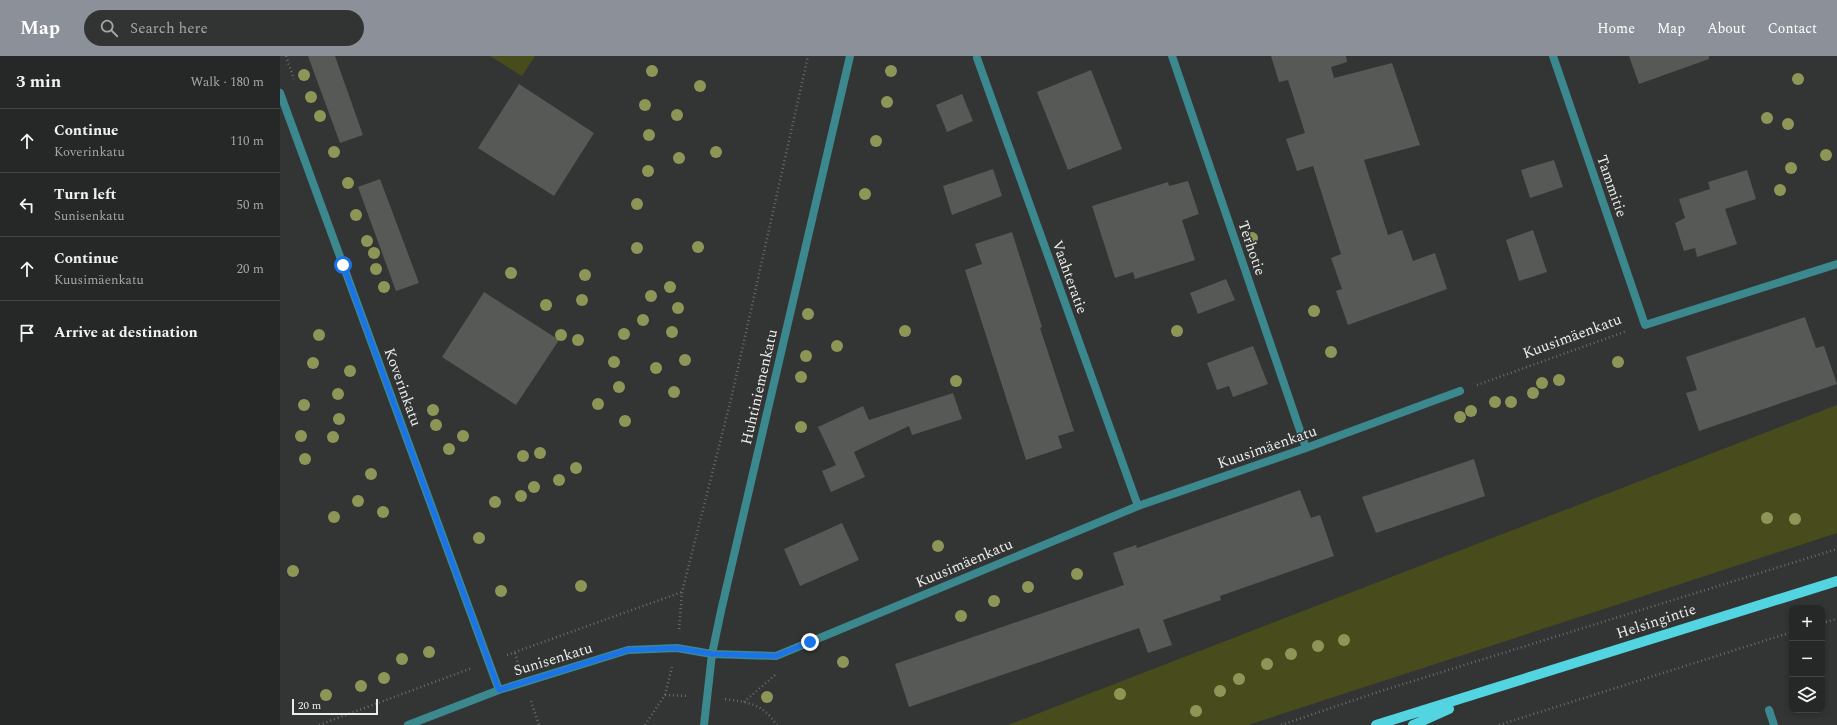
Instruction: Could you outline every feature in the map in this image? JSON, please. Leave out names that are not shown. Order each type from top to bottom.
[{"type":"main road","name":"Helsingintie","points":[[1376,725],[1837,581]]},
{"type":"main road","name":"Helsingintie","points":[[1413,725],[1485,692]]},
{"type":"street","name":"Huhtiniemenkatu","points":[[704,725],[712,654],[850,56]]},
{"type":"street","name":"Terhotie","points":[[1172,56],[1306,448]]},
{"type":"street","name":"Tammitie","points":[[1553,56],[1645,325]]},
{"type":"street","name":"Vaahteratie","points":[[977,58],[1138,506]]},
{"type":"street","name":"Koverinkatu","points":[[280,93],[499,690]]},
{"type":"street","name":"Kuusimäenkatu","points":[[1645,325],[1837,264]]},
{"type":"street","name":"Kuusimäenkatu","points":[[712,654],[776,656],[1138,506],[1306,448],[1460,392]]},
{"type":"street","name":"Sunisenkatu","points":[[408,725],[499,690],[628,650],[677,648],[712,654]]},
{"type":"street","points":[[1769,710],[1774,725]]},
{"type":"path","points":[[682,592],[731,399],[808,56]]},
{"type":"path","name":"Kuusimäenkatu","points":[[1460,392],[1645,325]]},
{"type":"path","points":[[1281,725],[1397,687],[1837,549]]},
{"type":"path","points":[[1825,622],[1837,619]]},
{"type":"path","points":[[1499,725],[1789,633]]},
{"type":"green space","points":[[490,56],[535,56],[522,76]]},
{"type":"green space","points":[[1837,405],[1837,533],[1248,725],[1008,725]]},
{"type":"building","points":[[308,56],[335,56],[363,135],[340,143]]},
{"type":"building","points":[[1271,56],[1346,56],[1347,62],[1331,67],[1334,78],[1392,63],[1420,145],[1364,160],[1388,235],[1402,230],[1413,261],[1435,253],[1447,289],[1348,325],[1336,291],[1342,289],[1331,258],[1341,254],[1313,166],[1297,171],[1286,139],[1305,133],[1288,80],[1279,82]]},
{"type":"building","points":[[1629,56],[1709,56],[1709,59],[1639,84]]},
{"type":"building","points":[[1091,70],[1122,149],[1068,170],[1037,92]]},
{"type":"building","points":[[519,84],[594,133],[554,196],[478,148]]},
{"type":"building","points":[[962,94],[973,121],[947,132],[936,105]]},
{"type":"building","points":[[1554,160],[1563,187],[1530,198],[1521,170]]},
{"type":"building","points":[[993,169],[1002,196],[952,215],[943,186]]},
{"type":"building","points":[[1747,170],[1756,199],[1725,209],[1737,244],[1697,257],[1695,248],[1684,251],[1675,223],[1685,218],[1679,199],[1710,189],[1708,182]]},
{"type":"building","points":[[380,179],[419,283],[396,291],[358,187]]},
{"type":"building","points":[[1188,181],[1199,214],[1182,220],[1195,260],[1135,279],[1133,272],[1115,278],[1092,206],[1168,182],[1169,186]]},
{"type":"building","points":[[1533,230],[1547,272],[1519,281],[1506,240]]},
{"type":"building","points":[[1012,232],[1042,327],[1040,328],[1074,431],[1058,436],[1062,448],[1026,460],[965,270],[982,264],[975,244]]},
{"type":"building","points":[[1226,279],[1235,300],[1198,314],[1190,293]]},
{"type":"building","points":[[484,292],[559,340],[516,405],[442,357]]},
{"type":"building","points":[[1805,317],[1816,348],[1824,346],[1837,384],[1699,431],[1686,393],[1697,390],[1686,357]]},
{"type":"building","points":[[1253,346],[1268,384],[1233,397],[1229,386],[1217,390],[1207,363]]},
{"type":"building","points":[[953,393],[962,419],[912,435],[909,426],[854,452],[865,477],[831,492],[822,471],[836,465],[818,427],[863,406],[869,420]]},
{"type":"building","points":[[1474,459],[1485,496],[1376,533],[1362,497]]},
{"type":"building","points":[[1300,490],[1311,518],[1320,515],[1334,556],[1220,596],[1221,600],[1163,620],[1172,645],[1148,653],[1139,628],[909,707],[895,664],[1124,585],[1113,553],[1136,545],[1137,548]]},
{"type":"building","points":[[842,523],[859,560],[800,586],[784,549]]},
{"type":"route","points":[[343,265],[499,690],[628,650],[677,648],[712,654],[776,656],[810,642]]}]
